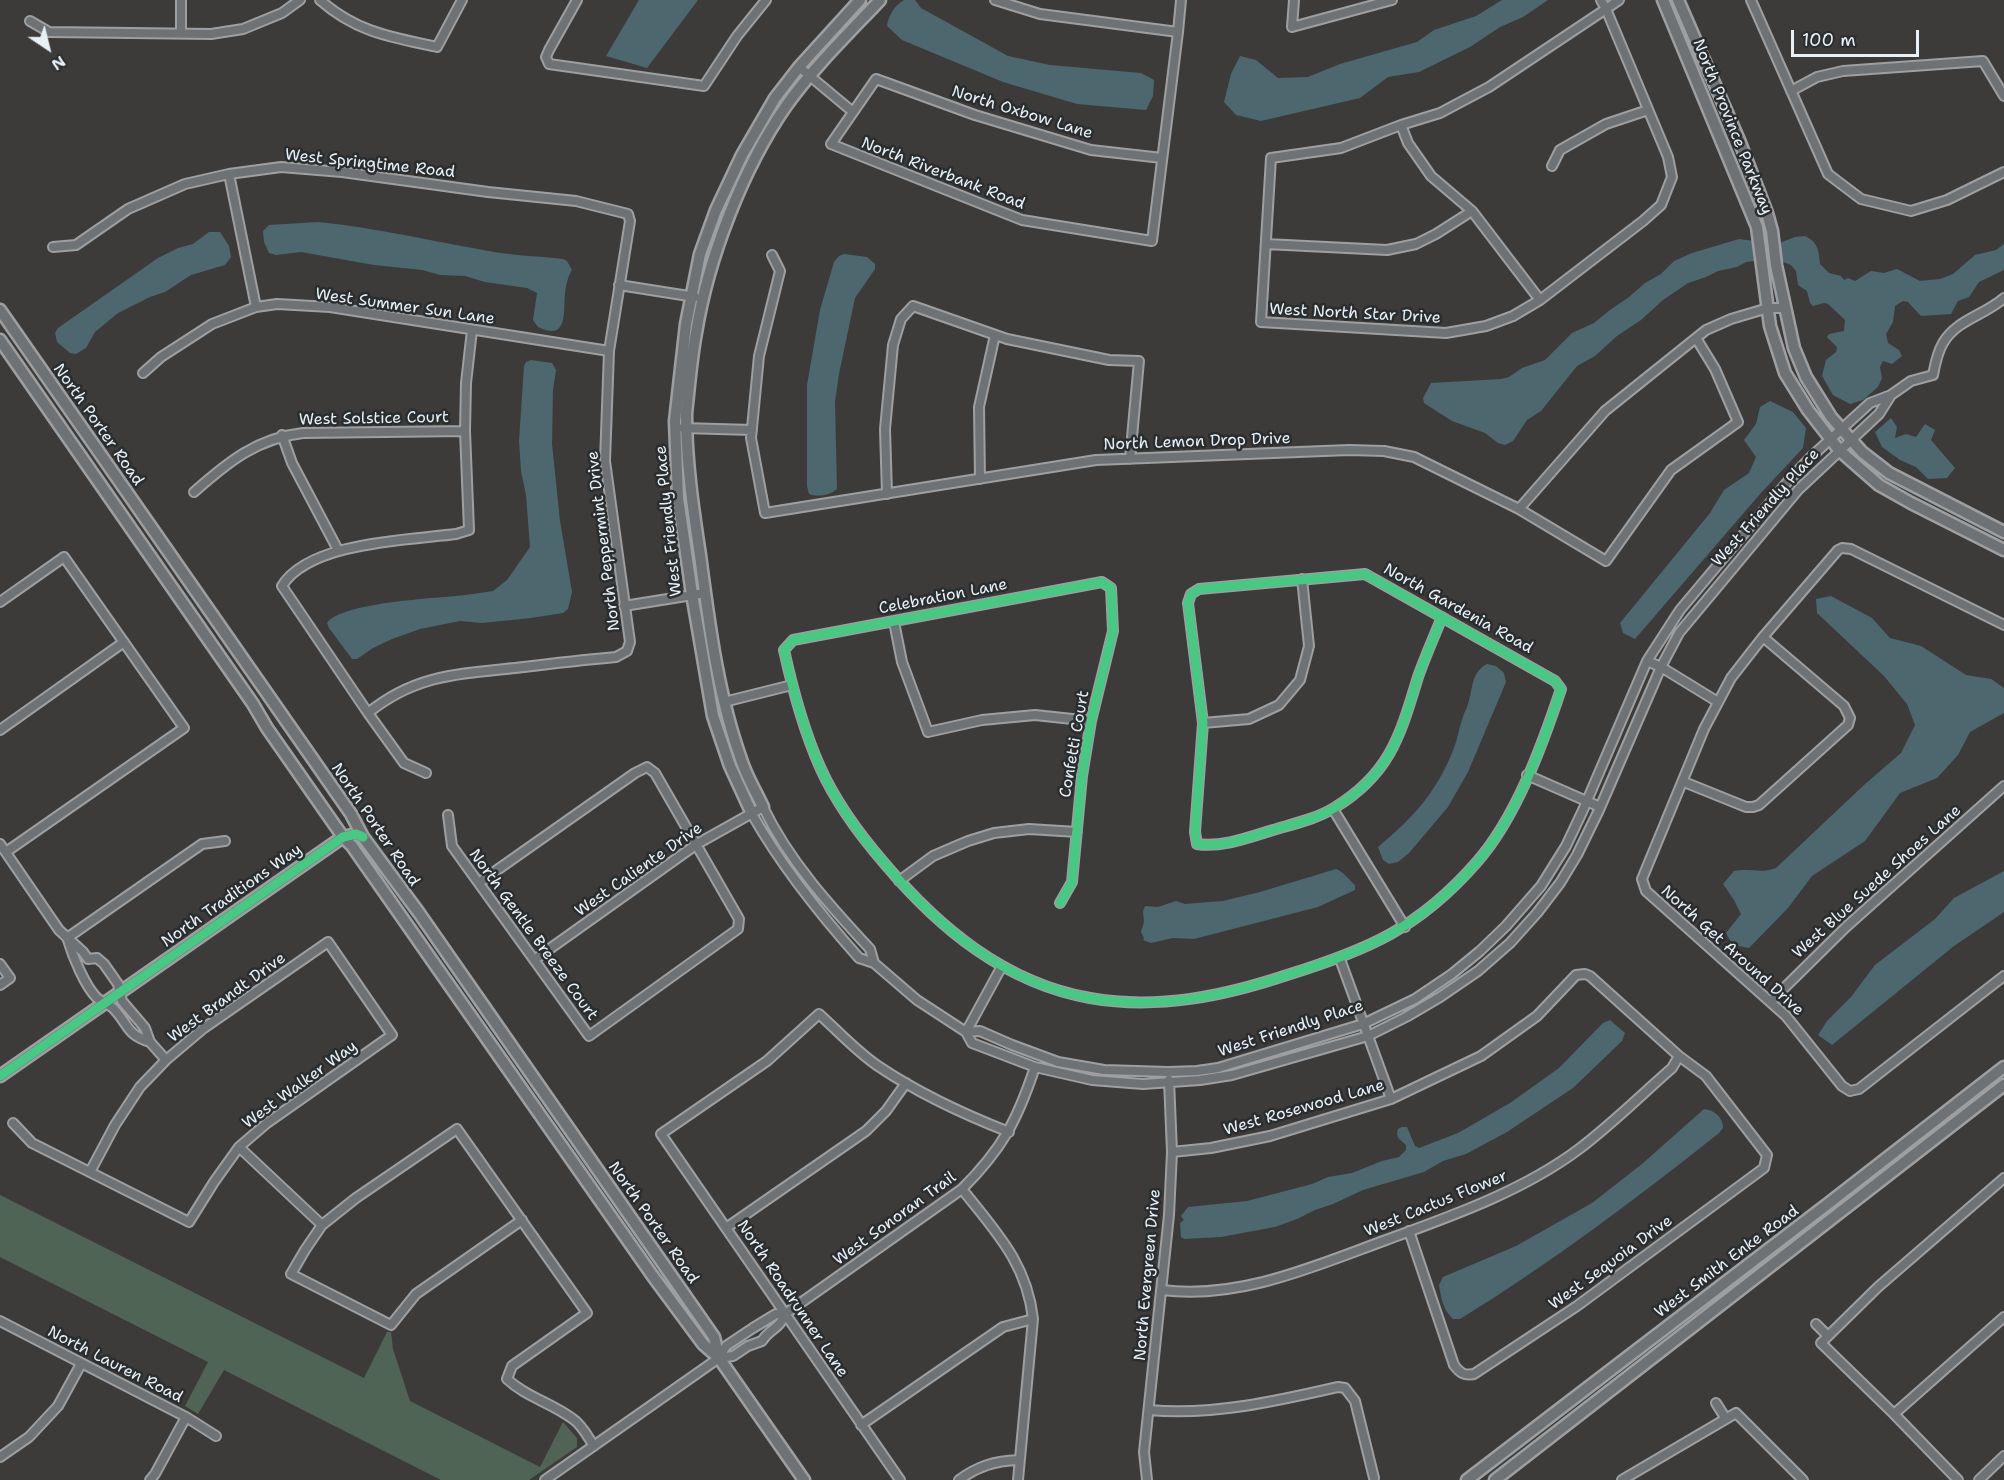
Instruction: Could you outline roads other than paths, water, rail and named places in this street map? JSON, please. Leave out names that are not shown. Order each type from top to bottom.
[{"type":"street","points":[[181,0],[181,33]]},
{"type":"street","points":[[30,21],[49,32],[211,34],[243,29],[282,13],[300,0]]},
{"type":"street","points":[[320,0],[336,15],[374,33],[437,47],[462,0]]},
{"type":"street","points":[[578,0],[549,50],[546,57],[549,64],[704,86],[737,36],[766,0]]},
{"type":"street","name":"West Friendly Place","points":[[860,0],[799,67],[775,98],[742,155],[720,201],[700,254],[690,296],[680,428],[678,498],[713,716],[730,766],[752,814],[798,886],[860,958],[874,963],[916,1000],[966,1032],[972,1043],[1035,1067],[1092,1080],[1143,1084],[1200,1080],[1232,1075],[1368,1036],[1440,997],[1478,971],[1538,914],[1577,855],[1661,667],[1680,633],[1799,489],[1879,414],[1891,395]]},
{"type":"street","name":"West Friendly Place","points":[[874,963],[870,949],[790,855],[776,833],[742,763],[724,702],[680,428],[686,414],[696,332],[703,299],[729,217],[753,161],[786,106],[811,75],[880,0]]},
{"type":"street","points":[[995,0],[1040,14],[1178,32]]},
{"type":"street","points":[[1162,158],[1181,0]]},
{"type":"street","points":[[1294,0],[1292,27],[1392,0]]},
{"type":"street","points":[[1552,166],[1560,150],[1606,124],[1648,110],[1601,0]]},
{"type":"street","points":[[1472,210],[1436,234],[1416,244],[1387,250],[1266,244],[1271,158],[1341,148],[1440,113],[1489,87],[1619,0]]},
{"type":"street","name":"North Province Parkway","points":[[1664,0],[1757,226],[1770,326],[1785,373],[1830,440],[1866,475],[1894,494],[2004,549]]},
{"type":"street","name":"North Province Parkway","points":[[1678,0],[1739,140],[1772,231],[1776,265],[1794,348],[1806,377],[1841,430],[1875,462],[1903,482],[2004,532]]},
{"type":"street","points":[[1752,0],[1828,174],[1861,200],[1911,212],[1947,200],[2004,172]]},
{"type":"street","points":[[1791,91],[1817,76],[1843,71],[1983,61],[2004,96]]},
{"type":"street","points":[[799,67],[853,112]]},
{"type":"street","name":"North Oxbow Lane","points":[[853,112],[876,79],[975,115],[1091,150],[1162,158]]},
{"type":"street","name":"West North Star Drive","points":[[1266,244],[1261,322],[1446,333],[1486,326],[1513,316],[1540,300],[1661,205],[1672,177],[1668,157],[1648,110]]},
{"type":"street","name":"North Riverbank Road","points":[[853,112],[831,144],[1022,220],[1152,241],[1162,158]]},
{"type":"street","points":[[1401,125],[1408,143],[1431,176],[1472,210],[1540,300]]},
{"type":"street","name":"West Springtime Road","points":[[53,247],[76,245],[128,209],[186,184],[229,174],[281,166],[576,201],[628,214]]},
{"type":"street","points":[[229,174],[256,306]]},
{"type":"street","name":"North Peppermint Drive","points":[[368,713],[385,699],[412,685],[442,676],[616,657],[627,651],[630,642],[606,461],[609,351],[630,221],[628,214]]},
{"type":"street","points":[[680,428],[752,430],[759,356],[780,270],[772,255]]},
{"type":"street","points":[[619,285],[703,299]]},
{"type":"street","points":[[1891,395],[1911,381],[1933,375],[1937,357],[1950,333],[1961,324],[1992,308],[2004,298]]},
{"type":"street","name":"West Summer Sun Lane","points":[[142,373],[161,357],[212,324],[256,306],[277,304],[330,307],[609,351]]},
{"type":"street","points":[[887,494],[885,429],[893,345],[901,319],[913,306],[1007,339],[1109,360],[1139,361],[1130,459]]},
{"type":"street","points":[[1518,508],[1605,411],[1706,330],[1731,319],[1768,308],[1786,308]]},
{"type":"street","name":"North Porter Road","points":[[0,310],[351,814],[363,837],[426,923],[714,1337],[719,1358]]},
{"type":"street","points":[[426,773],[404,764],[282,585],[288,576],[311,561],[338,550],[456,534],[469,530],[465,430],[466,383],[472,330]]},
{"type":"street","points":[[980,479],[979,407],[994,335]]},
{"type":"street","name":"North Lemon Drop Drive","points":[[752,430],[751,438],[765,513],[1096,460],[1348,450],[1384,451],[1414,457],[1518,508],[1606,561],[1671,470],[1738,422],[1715,369],[1696,338]]},
{"type":"street","name":"North Porter Road","points":[[0,340],[343,837],[352,846],[652,1275],[703,1344],[719,1358],[804,1480]]},
{"type":"street","name":"West Friendly Place","points":[[966,1032],[980,1031],[1038,1055],[1079,1066],[1104,1070],[1197,1071],[1218,1068],[1363,1024],[1434,987],[1480,951],[1506,926],[1541,886],[1566,846],[1588,801],[1647,661],[1668,626],[1694,592],[1789,480],[1870,404],[1877,399],[1891,395]]},
{"type":"street","name":"West Solstice Court","points":[[194,492],[240,455],[282,435],[465,430]]},
{"type":"street","points":[[282,435],[292,463],[338,550]]},
{"type":"street","points":[[1763,638],[1844,706],[1850,718],[1848,725],[1759,804],[1746,807],[1684,782],[1718,702],[1731,678],[1763,638],[1835,553],[1842,548],[1851,549],[2004,626]]},
{"type":"street","points":[[0,602],[64,557],[184,728],[6,852]]},
{"type":"street","name":"North Gardenia Road","points":[[1203,723],[1188,603],[1191,594],[1199,589],[1365,574],[1556,681],[1561,689],[1527,775]]},
{"type":"street","points":[[1302,579],[1309,646],[1300,680],[1279,705],[1250,719],[1203,723],[1195,832],[1197,843],[1209,846],[1258,835],[1302,821],[1333,809],[1364,786],[1389,758],[1406,718],[1419,675],[1442,617]]},
{"type":"street","name":"Celebration Lane","points":[[792,686],[784,650],[793,640],[1102,582],[1111,588]]},
{"type":"street","name":"Confetti Court","points":[[1060,903],[1072,882],[1082,776],[1091,721],[1113,631],[1111,588]]},
{"type":"street","points":[[624,606],[692,594],[705,594]]},
{"type":"street","points":[[894,622],[902,662],[928,732],[981,720],[1035,715],[1091,721]]},
{"type":"street","points":[[0,730],[124,642]]},
{"type":"street","points":[[1647,661],[1661,667],[1718,702]]},
{"type":"street","points":[[724,702],[792,686],[805,730],[821,769],[839,803],[864,840],[930,914],[965,943],[1002,966],[1036,982],[1090,998],[1147,1002],[1191,1000],[1248,988],[1340,959],[1374,944],[1405,927],[1442,900],[1478,861],[1505,820],[1527,775],[1600,807]]},
{"type":"street","points":[[480,882],[635,772],[647,767],[655,772],[697,844]]},
{"type":"street","name":"North Get Around Drive","points":[[1684,782],[1642,884],[1646,891],[1771,1001],[1799,1031],[1842,1086],[1850,1091],[1859,1089],[2004,976]]},
{"type":"street","name":"West Blue Suede Shoes Lane","points":[[1771,1001],[1839,933],[2004,786]]},
{"type":"street","name":"West Caliente Drive","points":[[534,960],[697,844],[763,807]]},
{"type":"street","points":[[1333,809],[1405,927]]},
{"type":"street","name":"North Gentle Breeze Court","points":[[448,815],[452,846],[589,1036],[738,929],[739,919],[697,844]]},
{"type":"street","points":[[899,881],[933,856],[968,840],[994,833],[1029,829],[1077,832]]},
{"type":"street","points":[[343,837],[356,834],[363,837]]},
{"type":"street","name":"North Traditions Way","points":[[0,1076],[343,837]]},
{"type":"street","points":[[67,938],[202,844],[225,841]]},
{"type":"street","points":[[0,844],[59,930],[83,951],[88,959],[98,958],[104,964],[118,984],[122,1001],[145,1028],[150,1042],[166,1060]]},
{"type":"street","points":[[67,938],[73,958],[81,969],[84,980],[98,999],[112,1007],[136,1037],[150,1042]]},
{"type":"street","name":"West Walker Way","points":[[90,1172],[189,1222],[239,1147],[267,1123],[392,1035],[328,942]]},
{"type":"street","name":"West Brandt Drive","points":[[90,1172],[115,1125],[140,1087],[166,1060],[204,1028],[328,942]]},
{"type":"street","points":[[1340,959],[1391,1099]]},
{"type":"street","points":[[0,964],[10,978],[0,985]]},
{"type":"street","points":[[966,1032],[1002,966]]},
{"type":"street","name":"West Rosewood Lane","points":[[1172,1152],[1211,1148],[1270,1136],[1391,1099],[1481,1056],[1537,1016],[1576,975],[1590,976],[1679,1056]]},
{"type":"street","name":"North Roadrunner Lane","points":[[900,1480],[662,1134],[767,1061],[819,1014],[877,1065],[906,1083]]},
{"type":"street","name":"West Sequoia Drive","points":[[1409,1231],[1454,1365],[1459,1372],[1466,1375],[1474,1374],[1577,1306],[1764,1168],[1767,1155],[1764,1149],[1706,1076],[1679,1056]]},
{"type":"street","name":"West Cactus Flower","points":[[1162,1290],[1181,1292],[1220,1290],[1286,1276],[1497,1196],[1535,1177],[1579,1149],[1672,1068],[1679,1056]]},
{"type":"street","name":"West Sonoran Trail","points":[[719,1358],[726,1346],[776,1314],[785,1314],[962,1189],[987,1165],[1009,1132],[1023,1105],[1035,1067]]},
{"type":"street","name":"West Smith Enke Road","points":[[1467,1480],[2004,1067]]},
{"type":"street","name":"North Evergreen Drive","points":[[1147,1480],[1144,1452],[1169,1215],[1172,1152],[1168,1072]]},
{"type":"street","points":[[726,1228],[866,1131],[886,1111],[906,1083],[969,1116],[1009,1132]]},
{"type":"street","name":"West Smith Enke Road","points":[[1495,1480],[2004,1085]]},
{"type":"street","points":[[13,1123],[32,1143],[90,1172]]},
{"type":"street","points":[[522,1220],[416,1294],[391,1325],[291,1274],[322,1225],[356,1198],[457,1129],[522,1220],[587,1313],[512,1366],[507,1379],[518,1389],[575,1420],[594,1446]]},
{"type":"street","points":[[239,1147],[322,1225]]},
{"type":"street","points":[[1958,1480],[1821,1343],[1878,1287],[2004,1178]]},
{"type":"street","points":[[962,1189],[1002,1240],[1018,1265],[1031,1297],[1033,1319],[1018,1460],[1018,1480]]},
{"type":"street","name":"West Sonoran Trail","points":[[719,1358],[734,1356],[762,1341],[765,1335],[782,1323],[785,1314]]},
{"type":"street","points":[[1894,1414],[2004,1317]]},
{"type":"street","points":[[861,1425],[1003,1328],[1033,1319]]},
{"type":"street","name":"North Lauren Road","points":[[0,1321],[186,1417],[216,1436]]},
{"type":"street","points":[[1816,1324],[1828,1336]]},
{"type":"street","points":[[545,1480],[719,1358]]},
{"type":"street","points":[[0,1458],[29,1437],[58,1406],[81,1364]]},
{"type":"street","points":[[1149,1410],[1178,1413],[1243,1406],[1338,1387],[1346,1388],[1355,1401],[1376,1479]]},
{"type":"street","points":[[1716,1403],[1726,1419]]},
{"type":"street","points":[[1622,1480],[1736,1413],[1803,1480]]},
{"type":"street","points":[[150,1480],[186,1417]]},
{"type":"street","points":[[1978,1480],[2004,1456]]},
{"type":"street","points":[[959,1480],[983,1465],[998,1461],[1018,1460]]},
{"type":"water","points":[[639,0],[698,0],[647,68],[606,56]]},
{"type":"water","points":[[904,0],[915,0],[921,8],[1008,56],[1050,65],[1141,73],[1154,80],[1153,96],[1146,110],[1077,104],[1003,82],[902,40],[887,26],[893,11]]},
{"type":"water","points":[[1502,0],[1548,0],[1470,47],[1419,72],[1388,77],[1360,98],[1261,121],[1236,115],[1224,102],[1231,74],[1240,56],[1256,60],[1278,78],[1308,77],[1340,64],[1417,42],[1434,30],[1476,16]]},
{"type":"water","points":[[318,222],[385,231],[503,253],[563,259],[567,261],[572,270],[566,287],[564,316],[560,328],[548,331],[538,327],[533,320],[537,293],[527,288],[485,282],[465,276],[440,275],[422,270],[374,265],[301,252],[276,255],[269,253],[264,242],[263,231],[269,225]]},
{"type":"water","points":[[209,232],[220,232],[229,246],[231,257],[225,265],[191,275],[165,292],[118,313],[95,332],[86,348],[76,354],[70,353],[57,342],[55,333],[58,328],[158,258],[178,248],[193,244]]},
{"type":"water","points":[[1805,236],[1817,247],[1820,264],[1829,273],[1841,276],[1844,280],[1848,278],[1855,281],[1871,271],[1884,273],[1897,269],[1920,281],[1940,279],[1953,274],[1975,255],[1996,250],[2004,244],[2004,270],[1979,282],[1969,297],[1958,301],[1951,314],[1921,316],[1908,302],[1903,301],[1895,306],[1893,322],[1886,334],[1888,343],[1899,350],[1902,356],[1892,364],[1883,361],[1880,367],[1882,378],[1878,387],[1863,400],[1850,404],[1833,395],[1822,376],[1826,360],[1836,352],[1837,347],[1827,337],[1829,334],[1844,331],[1845,320],[1828,304],[1813,306],[1807,291],[1798,285],[1796,271],[1791,265],[1778,260],[1746,262],[1688,283],[1617,336],[1595,356],[1577,366],[1541,411],[1527,420],[1513,441],[1505,445],[1498,443],[1485,433],[1452,421],[1424,403],[1423,398],[1431,383],[1501,379],[1545,360],[1572,333],[1594,323],[1645,283],[1661,274],[1674,261],[1692,253],[1739,239],[1777,244]]},
{"type":"water","points":[[844,254],[867,257],[875,264],[875,269],[855,298],[839,374],[835,402],[837,489],[827,494],[816,495],[809,494],[807,486],[807,385],[820,310],[834,262]]},
{"type":"water","points":[[531,360],[552,363],[556,370],[553,390],[552,444],[560,521],[572,592],[568,609],[563,613],[531,618],[482,623],[460,621],[420,629],[392,639],[357,659],[352,659],[327,623],[336,616],[351,610],[392,602],[493,591],[507,580],[530,547],[519,441],[524,366]]},
{"type":"water","points":[[1770,401],[1793,412],[1806,428],[1803,448],[1760,494],[1635,639],[1623,633],[1620,623],[1710,513],[1724,490],[1749,473],[1756,457],[1744,440],[1756,424],[1760,407]]},
{"type":"water","points":[[1891,418],[1897,427],[1895,438],[1906,434],[1916,437],[1925,424],[1935,430],[1931,440],[1955,468],[1947,478],[1928,479],[1916,467],[1900,460],[1882,447],[1875,432]]},
{"type":"water","points":[[1831,596],[1872,618],[1890,638],[1921,646],[1966,675],[1991,679],[2004,688],[2004,713],[1970,732],[1958,755],[1937,778],[1900,793],[1865,841],[1812,876],[1788,908],[1749,948],[1733,945],[1726,933],[1741,914],[1723,884],[1734,871],[1765,871],[1776,868],[1901,753],[1915,725],[1907,704],[1884,676],[1817,613],[1816,599]]},
{"type":"water","points":[[1487,664],[1496,666],[1504,673],[1506,682],[1468,772],[1448,807],[1409,853],[1398,862],[1389,864],[1383,860],[1378,847],[1413,815],[1440,778],[1455,744],[1475,676]]},
{"type":"water","points":[[1336,869],[1355,885],[1355,890],[1318,907],[1194,939],[1173,938],[1151,943],[1143,940],[1141,932],[1145,906],[1158,907],[1176,901],[1185,904],[1223,901]]},
{"type":"water","points":[[2004,871],[2004,912],[1954,946],[1832,1045],[1818,1035],[1827,1021],[1851,997],[1875,965],[1935,919],[1954,898]]},
{"type":"water","points":[[1610,1020],[1625,1033],[1622,1041],[1573,1088],[1507,1132],[1466,1154],[1443,1161],[1424,1172],[1363,1190],[1275,1227],[1221,1237],[1184,1239],[1181,1237],[1180,1223],[1184,1220],[1181,1216],[1188,1207],[1247,1201],[1312,1184],[1328,1177],[1352,1173],[1399,1157],[1406,1150],[1406,1145],[1397,1134],[1398,1129],[1402,1127],[1407,1127],[1415,1146],[1419,1148],[1458,1133],[1510,1103],[1559,1068],[1603,1023]]},
{"type":"water","points":[[1704,1109],[1720,1117],[1723,1128],[1719,1133],[1625,1206],[1527,1276],[1460,1319],[1453,1319],[1447,1312],[1439,1285],[1443,1277],[1516,1246],[1592,1203],[1642,1164]]}]
